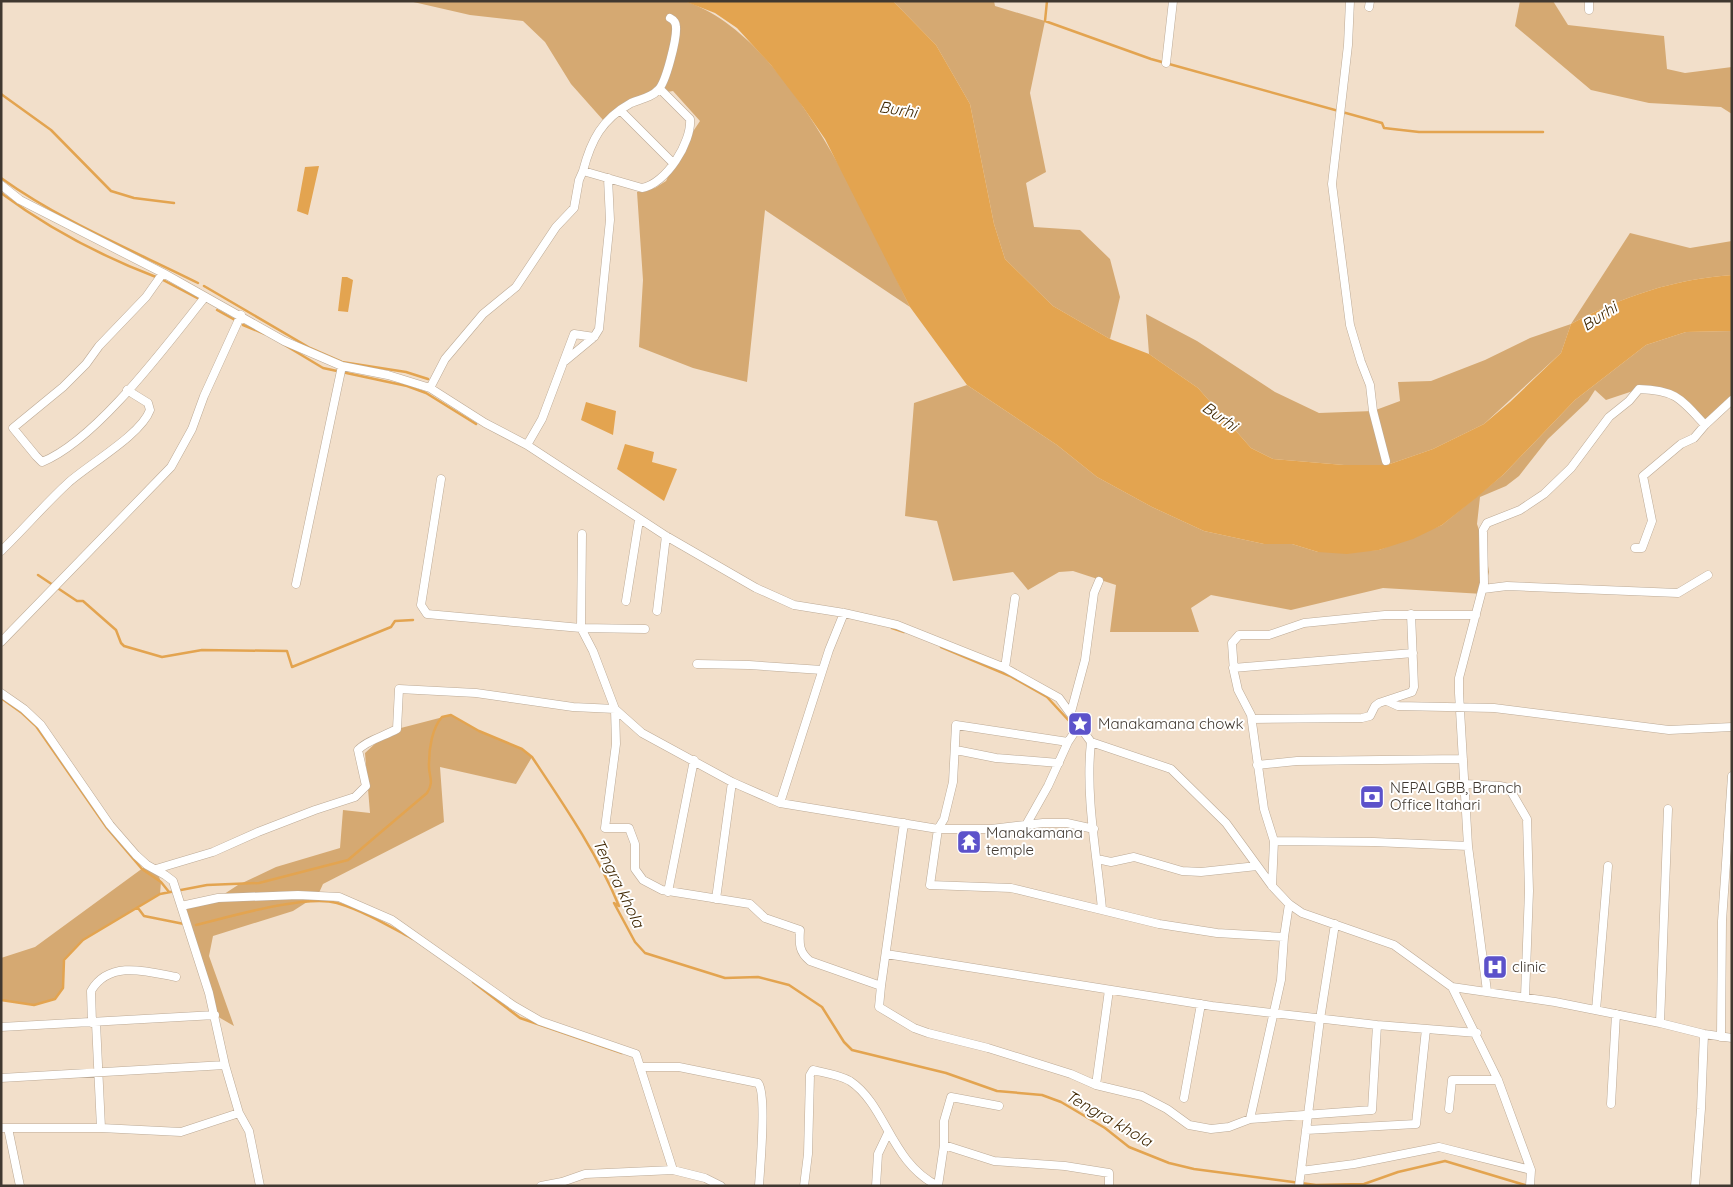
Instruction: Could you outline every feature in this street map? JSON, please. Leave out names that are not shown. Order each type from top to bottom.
[{"type":"street","points":[[1166,63],[1173,1]]},
{"type":"street","points":[[1350,1],[1348,45],[1332,184],[1350,324],[1370,386],[1373,411],[1386,461]]},
{"type":"street","points":[[1589,1],[1589,10]]},
{"type":"street","points":[[430,388],[445,359],[483,314],[516,287],[556,228],[574,208],[579,180],[590,145],[600,128],[620,110],[637,100],[651,96],[660,89],[673,48],[676,28],[674,21],[670,18]]},
{"type":"street","points":[[583,171],[642,188],[647,188],[663,176],[689,137],[690,119],[660,89]]},
{"type":"street","points":[[620,110],[673,163]]},
{"type":"street","points":[[565,361],[594,337],[599,329],[610,220],[608,178]]},
{"type":"street","points":[[1,185],[20,200],[163,273],[341,370],[388,375],[430,388],[485,423],[527,445],[639,520],[756,588],[794,605],[844,613],[897,625],[1005,668],[1059,698],[1080,724],[1091,742],[1089,757],[1102,909]]},
{"type":"street","points":[[163,273],[146,297],[99,346],[86,364],[63,387],[13,428],[42,462],[79,438],[109,412],[206,297]]},
{"type":"street","points":[[1,642],[171,467],[192,429],[204,396],[241,315]]},
{"type":"street","points":[[527,445],[542,419],[574,334],[594,337]]},
{"type":"street","points":[[296,584],[341,370]]},
{"type":"street","points":[[1487,990],[1468,846],[1459,678],[1483,589],[1485,572],[1482,534],[1487,523],[1520,510],[1544,494],[1571,468],[1609,417],[1629,401],[1639,389],[1660,390],[1673,394],[1705,425]]},
{"type":"street","points":[[1,551],[68,483],[130,435],[148,416],[150,410],[148,403],[127,390]]},
{"type":"street","points":[[1635,548],[1642,548],[1652,522],[1643,476],[1681,444],[1694,438],[1732,400]]},
{"type":"street","points":[[441,479],[422,606],[423,610],[434,616],[581,628],[645,629]]},
{"type":"street","points":[[626,601],[639,520]]},
{"type":"street","points":[[582,534],[581,628],[593,652],[615,709],[616,744],[605,828],[629,828],[635,844],[635,869],[643,880],[668,892],[750,904],[765,918],[800,930],[799,944],[802,954],[810,961],[881,986]]},
{"type":"street","points":[[657,611],[666,536]]},
{"type":"street","points":[[1483,589],[1507,586],[1678,593],[1708,575]]},
{"type":"street","points":[[1071,712],[1085,660],[1094,593],[1099,581]]},
{"type":"street","points":[[1005,668],[1015,598]]},
{"type":"street","points":[[780,803],[822,670],[844,613]]},
{"type":"street","points":[[1272,886],[1274,841],[1264,809],[1252,719],[1238,690],[1232,643],[1239,635],[1276,634],[1304,622],[1411,614],[1476,615]]},
{"type":"street","points":[[1252,719],[1362,718],[1370,716],[1375,706],[1412,692],[1414,687],[1411,614]]},
{"type":"street","points":[[1234,668],[1413,653]]},
{"type":"street","points":[[697,664],[822,670]]},
{"type":"street","points":[[156,869],[213,852],[258,832],[356,797],[366,786],[358,750],[363,744],[380,739],[397,729],[399,689],[476,693],[573,707],[615,709],[642,733],[732,782],[780,803],[938,828],[991,829],[1067,823],[1094,829]]},
{"type":"street","points":[[1,693],[41,725],[110,826],[147,865],[156,869],[173,882],[215,1015],[225,1066],[239,1113],[249,1131],[260,1186]]},
{"type":"street","points":[[1387,701],[1398,706],[1460,707],[1530,712],[1669,730],[1732,727]]},
{"type":"street","points":[[1026,825],[1068,742],[1080,724]]},
{"type":"street","points":[[1068,742],[956,725],[956,750],[950,794],[944,819],[938,828],[930,885],[1011,888],[1159,924],[1217,933],[1284,937]]},
{"type":"street","points":[[1091,742],[1171,769],[1226,823],[1272,886],[1289,904],[1302,913],[1394,945],[1452,987],[1477,1033],[1498,1080],[1531,1173],[1530,1186]]},
{"type":"street","points":[[956,750],[996,758],[1059,763]]},
{"type":"street","points":[[1257,765],[1296,761],[1463,759]]},
{"type":"street","points":[[668,892],[694,760]]},
{"type":"street","points":[[1721,1037],[1722,920],[1732,776]]},
{"type":"street","points":[[716,899],[732,782]]},
{"type":"street","points":[[1465,784],[1509,788],[1527,819],[1526,997]]},
{"type":"street","points":[[1660,1022],[1668,809]]},
{"type":"street","points":[[904,823],[879,1007],[914,1028],[1071,1074],[1096,1084],[1142,1096],[1167,1109],[1189,1125],[1211,1129],[1229,1127],[1250,1119],[1372,1110],[1377,1025]]},
{"type":"street","points":[[1274,841],[1374,842],[1468,846]]},
{"type":"street","points":[[1097,859],[1111,862],[1134,857],[1182,871],[1201,872],[1224,872],[1258,866]]},
{"type":"street","points":[[1596,1010],[1608,866]]},
{"type":"street","points":[[181,906],[218,898],[298,895],[339,897],[392,920],[514,1006],[540,1021],[636,1054],[673,1170]]},
{"type":"street","points":[[1250,1119],[1281,980],[1284,937],[1289,904]]},
{"type":"street","points":[[1299,1186],[1320,1019],[1335,924]]},
{"type":"street","points":[[886,954],[1274,1014],[1477,1033]]},
{"type":"street","points":[[101,1128],[98,1071],[90,991],[104,976],[113,971],[140,970],[176,977]]},
{"type":"street","points":[[1452,987],[1487,990],[1526,997],[1660,1022],[1704,1034],[1732,1038]]},
{"type":"street","points":[[1096,1084],[1109,990]]},
{"type":"street","points":[[1184,1098],[1201,1004]]},
{"type":"street","points":[[1611,1104],[1616,1014]]},
{"type":"street","points":[[1,1027],[215,1015]]},
{"type":"street","points":[[1306,1130],[1416,1124],[1426,1028]]},
{"type":"street","points":[[1695,1186],[1704,1034]]},
{"type":"street","points":[[1,1078],[98,1071],[225,1066]]},
{"type":"street","points":[[641,1067],[679,1067],[758,1083],[761,1087],[763,1108],[759,1186]]},
{"type":"street","points":[[804,1186],[808,1154],[810,1074],[813,1070],[848,1080],[856,1086],[874,1108],[906,1160],[925,1180],[938,1186],[944,1145],[944,1120],[950,1097],[999,1106]]},
{"type":"street","points":[[1449,1109],[1452,1080],[1498,1080]]},
{"type":"street","points":[[20,1186],[5,1128],[101,1128],[186,1131],[239,1113]]},
{"type":"street","points":[[876,1186],[878,1154],[888,1133]]},
{"type":"street","points":[[944,1145],[994,1161],[1065,1166],[1109,1173],[1109,1186]]},
{"type":"street","points":[[1301,1171],[1354,1164],[1439,1147],[1531,1173]]},
{"type":"street","points":[[541,1186],[562,1182],[585,1174],[673,1170],[705,1178],[721,1186]]},
{"type":"shaded area","points":[[409,1],[684,1],[722,20],[757,49],[789,88],[819,132],[846,178],[910,307],[765,210],[747,382],[693,368],[639,347],[643,280],[637,192],[655,188],[666,181],[682,148],[700,121],[673,91],[638,97],[603,120],[571,84],[545,42],[523,21],[470,15]]},
{"type":"shaded area","points":[[893,1],[994,1],[995,6],[1045,21],[1030,93],[1046,172],[1026,183],[1034,227],[1080,230],[1110,259],[1120,297],[1110,339],[1053,306],[1005,259],[994,224],[970,104],[936,45]]},
{"type":"shaded area","points":[[1520,1],[1553,1],[1568,25],[1664,36],[1667,69],[1685,73],[1732,67],[1732,114],[1721,107],[1649,103],[1591,90],[1515,26]]},
{"type":"shaded area","points":[[1630,233],[1690,248],[1732,241],[1732,275],[1689,281],[1648,291],[1590,314],[1571,324]]},
{"type":"shaded area","points":[[1146,314],[1197,341],[1275,392],[1319,413],[1373,411],[1400,401],[1398,382],[1431,381],[1485,360],[1530,338],[1571,324],[1561,353],[1484,424],[1433,449],[1387,465],[1344,465],[1273,459],[1251,448],[1198,388],[1149,354]]},
{"type":"shaded area","points":[[1732,331],[1732,398],[1703,423],[1673,394],[1639,389],[1606,400],[1595,390],[1588,401],[1548,439],[1519,476],[1506,486],[1480,497],[1477,524],[1485,548],[1489,572],[1483,594],[1383,588],[1291,610],[1211,595],[1191,608],[1199,632],[1110,632],[1116,585],[1073,571],[1059,572],[1028,590],[1013,572],[953,581],[937,521],[905,516],[914,403],[967,385],[1057,445],[1097,477],[1152,507],[1204,531],[1264,544],[1292,544],[1318,552],[1379,550],[1442,525],[1503,475],[1575,400],[1646,345],[1686,332]]},
{"type":"shaded area","points":[[451,715],[479,731],[522,749],[532,757],[516,784],[440,767],[444,822],[323,884],[318,895],[293,911],[213,936],[209,956],[234,1026],[215,1015],[181,906],[218,898],[238,885],[276,867],[340,848],[343,810],[370,813],[365,753],[380,739],[397,729]]},
{"type":"shaded area","points":[[147,865],[156,869],[161,882],[160,894],[83,940],[64,960],[63,988],[55,999],[34,1005],[1,1000],[1,958],[35,947]]},
{"type":"shaded area","name":"clinic","points":[[1500,955],[1502,979],[1490,980],[1488,956]]},
{"type":"water","name":"Burhi","points":[[684,1],[893,1],[936,45],[970,104],[994,224],[1005,259],[1053,306],[1110,339],[1149,354],[1198,388],[1251,448],[1273,459],[1344,465],[1387,465],[1433,449],[1484,424],[1510,402],[1561,353],[1571,324],[1629,298],[1669,285],[1732,275],[1732,331],[1686,332],[1646,345],[1575,400],[1503,475],[1476,498],[1442,525],[1413,539],[1379,550],[1347,554],[1318,552],[1292,544],[1264,544],[1204,531],[1152,507],[1097,477],[1057,445],[967,385],[910,307],[825,139],[803,107],[771,65],[737,28],[715,13]]},
{"type":"water","points":[[319,166],[308,215],[297,211],[305,167]]},
{"type":"water","points":[[342,277],[353,280],[348,312],[338,311]]},
{"type":"water","points":[[586,402],[616,411],[613,435],[581,420]]},
{"type":"water","points":[[625,444],[654,452],[652,462],[677,469],[664,501],[617,469]]},
{"type":"waterway","points":[[1047,1],[1045,21],[1151,59],[1382,123],[1384,128],[1419,132],[1543,132]]},
{"type":"waterway","points":[[1,94],[51,130],[111,191],[134,198],[174,203]]},
{"type":"waterway","points":[[1,178],[24,194],[72,221],[198,283]]},
{"type":"waterway","points":[[1,193],[37,218],[76,240],[115,260],[156,277]]},
{"type":"waterway","points":[[163,280],[199,299]]},
{"type":"waterway","points":[[204,286],[310,348],[342,362],[406,372],[428,379]]},
{"type":"waterway","points":[[217,310],[235,320]]},
{"type":"waterway","points":[[243,325],[265,334]]},
{"type":"waterway","points":[[283,344],[323,368],[407,386],[426,393],[476,424]]},
{"type":"waterway","points":[[38,575],[77,601],[83,601],[116,630],[124,646],[162,657],[202,650],[287,651],[292,667],[391,627],[395,621],[413,620]]},
{"type":"waterway","points":[[892,628],[904,632]]},
{"type":"waterway","points":[[941,647],[1010,676],[1047,697],[1071,723]]},
{"type":"waterway","points":[[1,698],[36,726],[107,828],[142,869],[161,882],[169,892]]},
{"type":"waterway","name":"Tengra khola","points":[[1,1000],[34,1005],[55,999],[63,988],[64,960],[83,940],[160,894],[207,885],[259,883],[348,860],[427,793],[431,785],[429,757],[433,733],[442,717],[451,715],[479,731],[522,749],[532,757],[568,811],[601,867],[619,906],[614,903],[635,942],[645,953],[725,978],[758,977],[789,985],[822,1007],[844,1042],[852,1050],[946,1073],[997,1091],[1042,1095],[1061,1102],[1105,1128],[1129,1147],[1169,1163],[1194,1169],[1316,1185],[1364,1184],[1398,1172],[1445,1161],[1528,1186]]},
{"type":"waterway","points":[[196,925],[287,904],[323,901],[337,903],[357,910],[413,939]]},
{"type":"waterway","points":[[138,908],[144,916],[184,924]]},
{"type":"waterway","points":[[473,982],[520,1018],[622,1053]]},
{"type":"place","name":"Manakamana chowk","points":[[1080,724]]},
{"type":"place","name":"NEPALGBB, Branch Office Itahari","points":[[1372,797]]},
{"type":"place","name":"Manakamana temple","points":[[969,842]]},
{"type":"place","name":"clinic","points":[[1495,967]]}]
